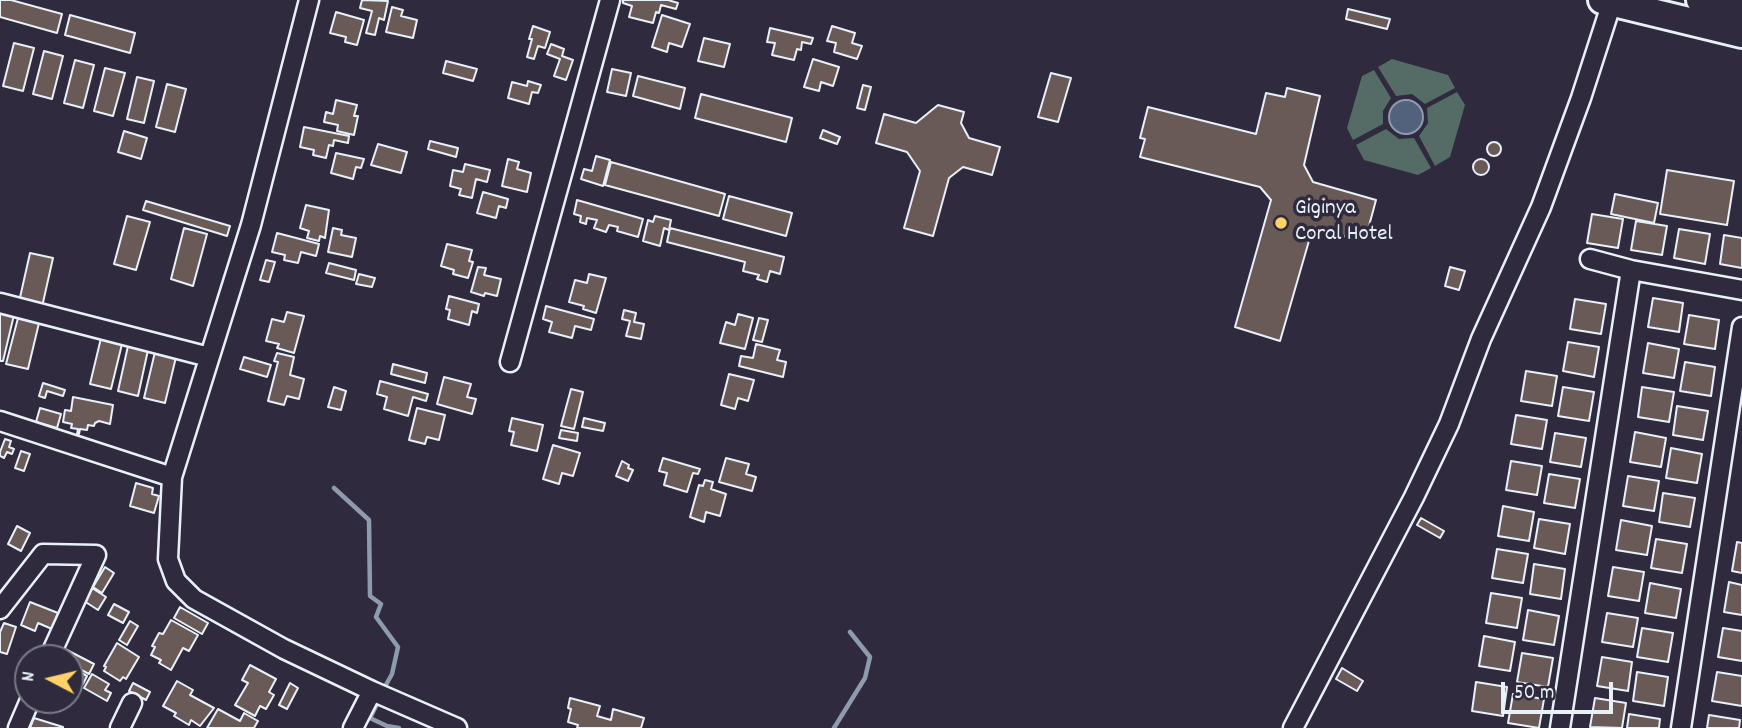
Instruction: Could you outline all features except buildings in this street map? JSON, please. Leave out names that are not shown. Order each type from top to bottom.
[{"type":"main road","points":[[1700,0],[1742,9]]},
{"type":"main road","points":[[1607,1],[1742,34]]},
{"type":"street","points":[[309,0],[251,225],[172,477],[168,559],[176,581],[194,599],[284,649],[457,728]]},
{"type":"street","points":[[509,362],[610,0]]},
{"type":"street","points":[[1293,728],[1414,497],[1449,424],[1481,340],[1541,208],[1581,98],[1607,1]]},
{"type":"street","points":[[1590,259],[1632,270],[1742,290]]},
{"type":"street","points":[[1560,728],[1632,270]]},
{"type":"street","points":[[0,303],[209,357]]},
{"type":"street","points":[[1681,728],[1742,327]]},
{"type":"street","points":[[0,421],[172,477]]},
{"type":"street","points":[[0,609],[43,554],[96,555],[55,644]]},
{"type":"street","points":[[353,728],[372,691]]},
{"type":"street","points":[[120,728],[132,703]]},
{"type":"green space","points":[[1392,59],[1448,75],[1455,88],[1425,104],[1412,94],[1396,96],[1378,67]]},
{"type":"green space","points":[[1374,70],[1391,98],[1383,111],[1383,124],[1353,140],[1347,128],[1362,76]]},
{"type":"green space","points":[[1457,92],[1465,105],[1450,157],[1435,166],[1419,136],[1428,123],[1427,108]]},
{"type":"green space","points":[[1386,129],[1399,139],[1414,138],[1431,168],[1418,175],[1364,160],[1356,145]]},
{"type":"water","points":[[1406,100],[1418,105],[1423,117],[1418,129],[1406,134],[1394,129],[1389,117],[1394,105]]},
{"type":"waterway","points":[[334,488],[369,520],[370,596],[381,604],[376,617],[398,647],[392,674],[382,692]]},
{"type":"waterway","points":[[834,728],[865,678],[870,657],[850,632]]},
{"type":"waterway","points":[[379,700],[370,718],[399,728]]},
{"type":"place","name":"Giginya Coral Hotel","points":[[1281,223]]}]
